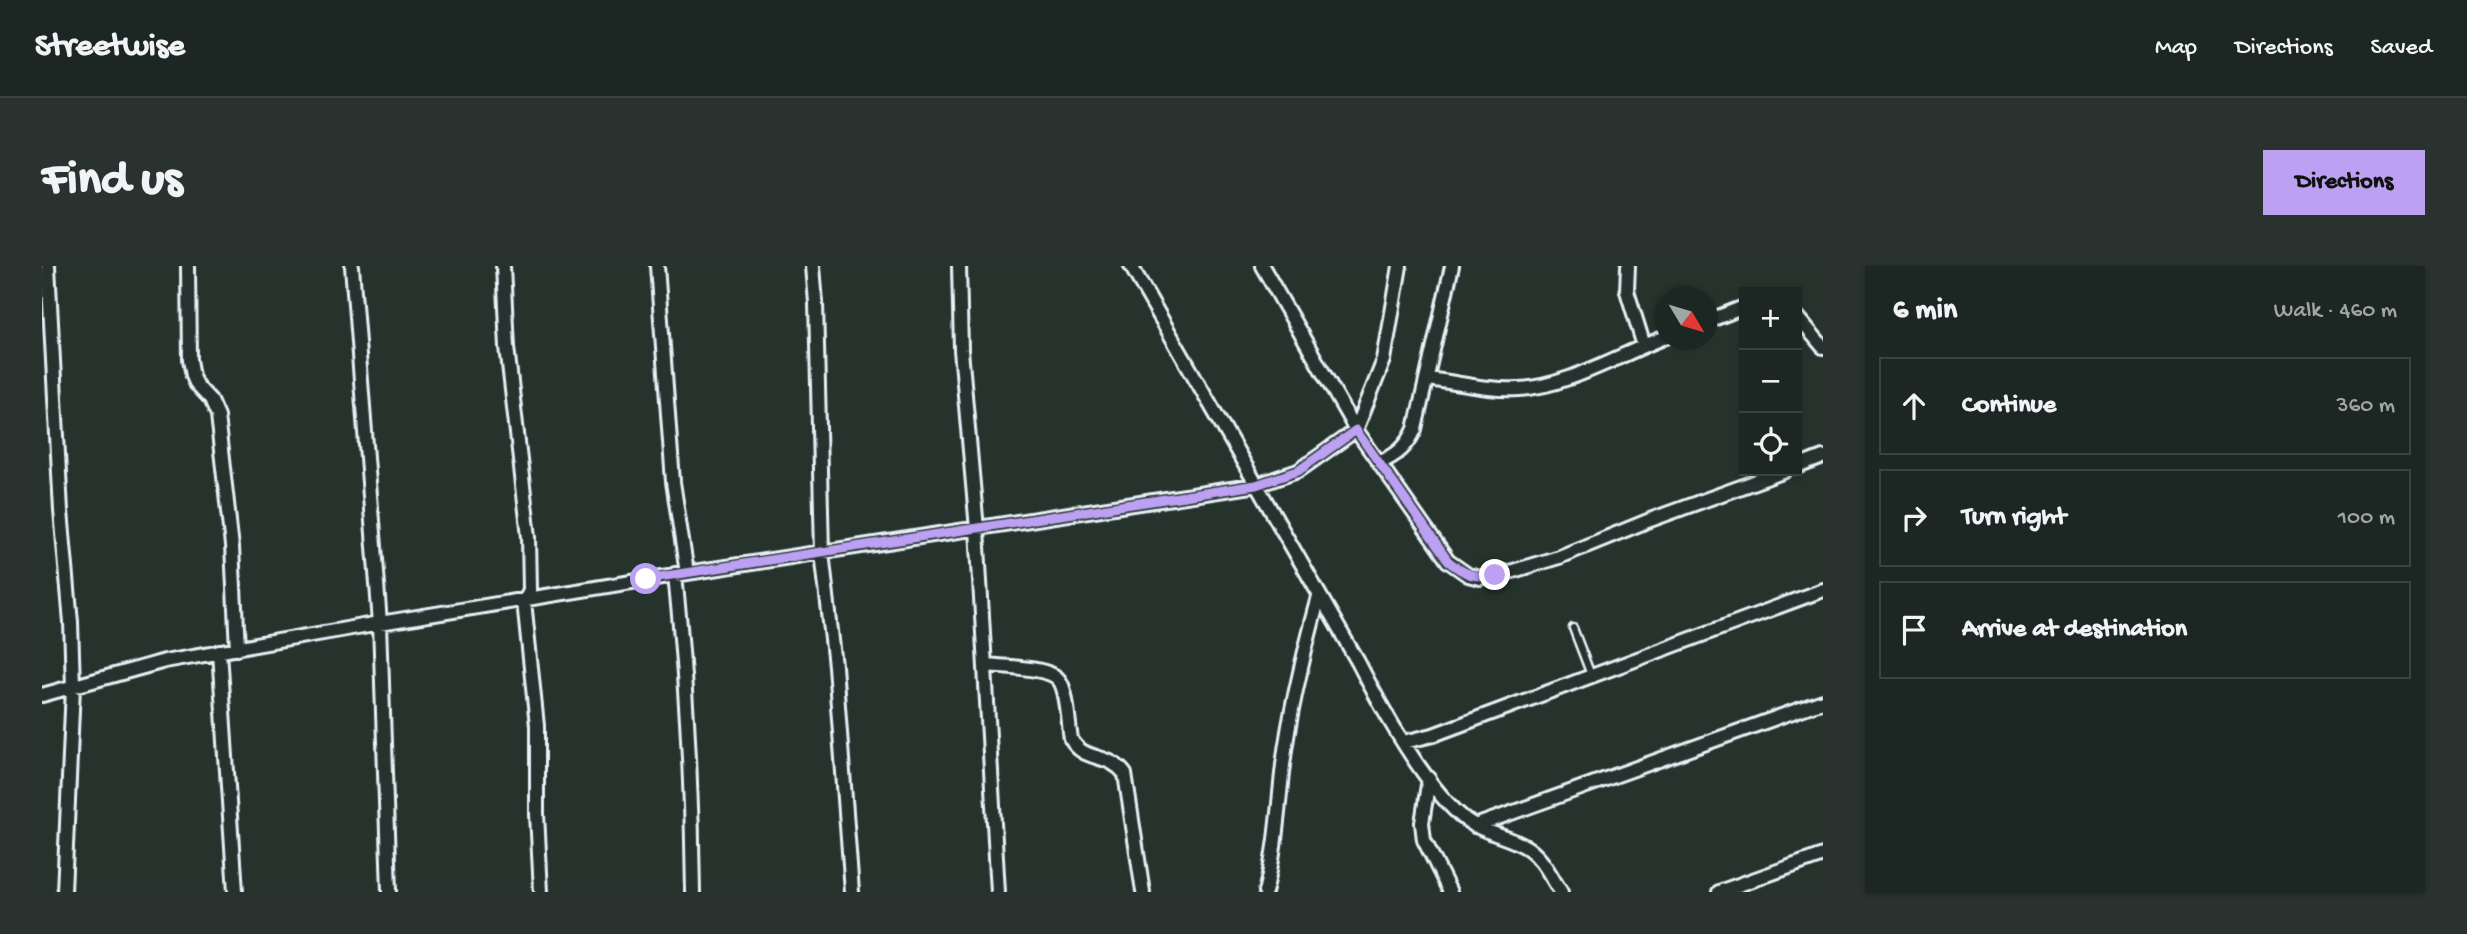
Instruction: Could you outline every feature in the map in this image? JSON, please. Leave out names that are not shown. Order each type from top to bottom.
[{"type":"street","points":[[48,266],[73,687],[64,892]]},
{"type":"street","points":[[188,266],[189,360],[192,376],[210,400],[217,416],[232,546],[237,649]]},
{"type":"street","points":[[352,266],[380,623],[390,892]]},
{"type":"street","points":[[503,266],[507,347],[529,537],[530,590],[524,601],[537,726],[537,814],[541,892]]},
{"type":"street","points":[[657,266],[681,574],[691,776],[693,892]]},
{"type":"street","points":[[813,266],[822,552],[835,666],[852,892]]},
{"type":"street","points":[[959,266],[961,350],[978,529],[998,892]]},
{"type":"street","points":[[1131,266],[1404,742],[1450,804],[1475,826],[1528,849],[1547,869],[1561,892]]},
{"type":"street","points":[[1262,266],[1356,430],[1448,561],[1468,575],[1480,578],[1559,557],[1650,520],[1771,476]]},
{"type":"street","points":[[42,695],[165,661],[380,623],[1256,485],[1298,471],[1356,430],[1384,360],[1400,266]]},
{"type":"street","points":[[1379,463],[1395,456],[1409,442],[1422,407],[1452,266]]},
{"type":"street","points":[[1628,266],[1627,291],[1644,346]]},
{"type":"street","points":[[1718,317],[1739,309]]},
{"type":"street","points":[[1802,322],[1823,348]]},
{"type":"street","points":[[1427,379],[1521,389],[1584,371],[1655,341]]},
{"type":"street","points":[[1802,465],[1823,457]]},
{"type":"street","points":[[1404,742],[1433,735],[1823,590]]},
{"type":"street","points":[[1265,892],[1279,820],[1291,713],[1319,597]]},
{"type":"street","points":[[219,651],[235,892]]},
{"type":"street","points":[[986,665],[1049,672],[1058,678],[1063,687],[1070,739],[1075,747],[1091,756],[1113,761],[1125,774],[1143,892]]},
{"type":"street","points":[[1475,826],[1823,701]]},
{"type":"street","points":[[1429,778],[1422,823],[1424,840],[1450,892]]},
{"type":"street","points":[[1719,892],[1823,855]]},
{"type":"lane","points":[[1573,628],[1591,677]]},
{"type":"route","points":[[646,579],[1256,485],[1298,471],[1356,430],[1448,561],[1468,575],[1480,578],[1495,575]]}]
